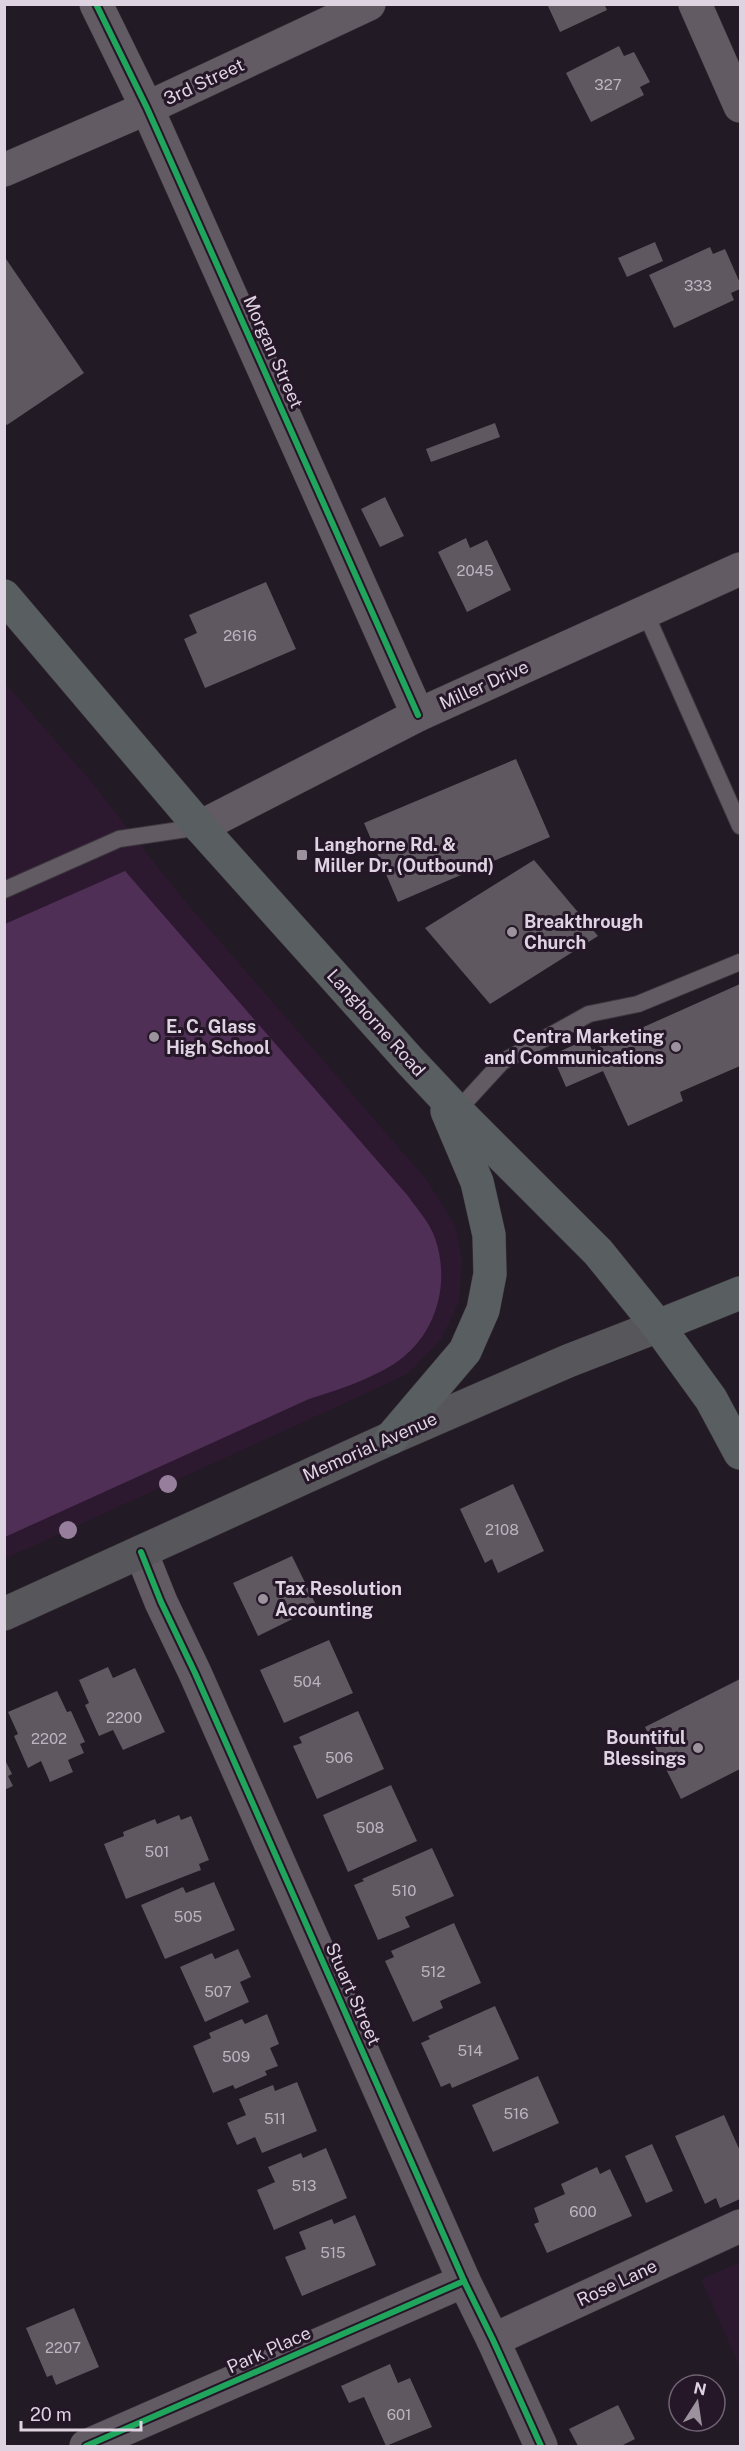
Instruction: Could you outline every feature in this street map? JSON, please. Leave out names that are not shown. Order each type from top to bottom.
[{"type":"main road","name":"Langhorne Road","points":[[4,596],[200,827],[448,1102],[598,1252],[658,1326],[711,1399],[741,1453]]},
{"type":"main road","points":[[391,1437],[465,1351],[483,1310],[490,1274],[489,1235],[477,1182],[448,1102]]},
{"type":"main road","name":"Memorial Avenue","points":[[4,1614],[391,1437],[568,1361],[741,1293]]},
{"type":"street","name":"Morgan Street","points":[[96,4],[147,108],[418,715]]},
{"type":"street","name":"3rd Street","points":[[4,170],[147,108],[369,4]]},
{"type":"street","points":[[695,4],[741,106]]},
{"type":"street","name":"Miller Drive","points":[[200,827],[418,715],[741,569]]},
{"type":"street","name":"Stuart Street","points":[[141,1552],[161,1602],[195,1673],[464,2281],[541,2446]]},
{"type":"street","name":"Rose Lane","points":[[493,2340],[741,2226]]},
{"type":"street","name":"Park Place","points":[[87,2446],[464,2281]]},
{"type":"lane","points":[[645,612],[741,826]]},
{"type":"lane","points":[[4,890],[119,839],[200,827]]},
{"type":"lane","points":[[448,1102],[502,1062],[589,1014],[638,1004],[741,962]]},
{"type":"shaded area","name":"E. C. Glass High School","points":[[4,682],[90,780],[179,894],[427,1180],[455,1225],[462,1260],[459,1302],[441,1340],[408,1374],[5,1559]]},
{"type":"shaded area","name":"E. C. Glass High School","points":[[125,871],[408,1196],[433,1232],[440,1256],[440,1291],[430,1324],[420,1339],[408,1353],[384,1370],[353,1384],[309,1399],[5,1537],[5,924]]},
{"type":"shaded area","points":[[740,2262],[740,2368],[701,2279]]},
{"type":"building","points":[[547,4],[604,4],[607,10],[560,32]]},
{"type":"building","points":[[619,46],[624,56],[634,52],[650,82],[640,87],[644,95],[591,122],[566,73]]},
{"type":"building","points":[[655,242],[663,261],[627,277],[618,258]]},
{"type":"building","points":[[710,247],[713,254],[725,249],[740,283],[740,289],[731,293],[734,300],[674,328],[649,275]]},
{"type":"building","points":[[4,256],[84,373],[7,425],[4,422]]},
{"type":"building","points":[[495,423],[500,437],[431,462],[426,449]]},
{"type":"building","points":[[385,497],[404,536],[380,547],[361,509]]},
{"type":"building","points":[[466,538],[470,548],[487,540],[511,590],[467,612],[438,552]]},
{"type":"building","points":[[266,582],[296,649],[205,688],[184,639],[197,633],[189,615]]},
{"type":"building","points":[[516,759],[550,837],[398,902],[364,823]]},
{"type":"building","name":"Breakthrough Church","points":[[534,860],[598,936],[490,1004],[425,928]]},
{"type":"building","points":[[740,984],[740,1066],[680,1092],[683,1101],[628,1126],[603,1071],[566,1087],[552,1055],[587,1039],[592,1050]]},
{"type":"building","points":[[513,1484],[544,1551],[498,1573],[492,1559],[485,1563],[460,1509]]},
{"type":"building","points":[[292,1556],[317,1607],[258,1636],[233,1583]]},
{"type":"building","points":[[329,1640],[353,1693],[284,1723],[260,1670]]},
{"type":"building","points":[[108,1667],[113,1678],[135,1668],[165,1732],[123,1750],[113,1730],[99,1736],[85,1705],[89,1703],[79,1680]]},
{"type":"building","name":"Bountiful Blessings","points":[[740,1679],[740,1769],[681,1799],[645,1727]]},
{"type":"building","points":[[57,1691],[67,1712],[71,1711],[85,1742],[80,1744],[84,1753],[68,1760],[73,1772],[50,1782],[41,1761],[28,1768],[14,1736],[18,1734],[8,1712]]},
{"type":"building","points":[[358,1711],[384,1769],[317,1799],[293,1746],[302,1743],[299,1737]]},
{"type":"building","points":[[4,1758],[12,1774],[8,1776],[13,1786],[4,1790]]},
{"type":"building","points":[[391,1785],[417,1841],[348,1872],[323,1815]]},
{"type":"building","points":[[179,1815],[181,1820],[191,1816],[209,1860],[199,1864],[201,1870],[126,1899],[104,1844],[124,1836],[123,1832],[155,1819],[157,1824]]},
{"type":"building","points":[[432,1848],[454,1896],[405,1917],[410,1927],[378,1940],[354,1885],[364,1881],[362,1879]]},
{"type":"building","points":[[214,1882],[235,1930],[165,1959],[141,1905],[183,1887],[186,1893]]},
{"type":"building","points":[[454,1923],[481,1983],[440,2001],[443,2008],[413,2022],[385,1961],[394,1957],[391,1951]]},
{"type":"building","points":[[238,1949],[251,1977],[240,1982],[249,2002],[205,2022],[180,1967],[212,1953],[215,1959]]},
{"type":"building","points":[[495,2006],[519,2059],[452,2088],[450,2083],[441,2087],[421,2043],[430,2039],[428,2036]]},
{"type":"building","points":[[267,2014],[279,2044],[270,2048],[278,2066],[265,2071],[267,2075],[235,2089],[233,2085],[213,2093],[193,2046],[211,2038],[209,2033],[242,2019],[245,2024]]},
{"type":"building","points":[[538,2076],[559,2123],[493,2152],[472,2105]]},
{"type":"building","points":[[297,2082],[317,2131],[262,2153],[255,2137],[237,2145],[227,2123],[246,2115],[239,2099],[273,2085],[275,2091]]},
{"type":"building","points":[[724,2115],[740,2151],[740,2199],[720,2208],[716,2198],[705,2204],[675,2136]]},
{"type":"building","points":[[652,2144],[673,2191],[646,2203],[625,2156]]},
{"type":"building","points":[[326,2148],[347,2198],[274,2230],[257,2190],[275,2182],[268,2167],[301,2153],[303,2158]]},
{"type":"building","points":[[597,2167],[600,2174],[610,2169],[632,2216],[547,2253],[534,2224],[539,2222],[534,2208],[565,2194],[561,2184]]},
{"type":"building","points":[[355,2215],[376,2265],[302,2296],[285,2257],[306,2249],[299,2232],[332,2219],[334,2224]]},
{"type":"building","points":[[74,2308],[99,2367],[56,2385],[52,2375],[47,2377],[26,2328]]},
{"type":"building","points":[[390,2364],[398,2383],[410,2378],[432,2427],[386,2446],[364,2397],[349,2403],[341,2386]]},
{"type":"building","points":[[618,2405],[635,2439],[621,2446],[578,2446],[569,2429]]},
{"type":"cycle path","points":[[96,4],[147,108],[418,715]]},
{"type":"cycle path","points":[[141,1552],[161,1602],[195,1673],[464,2281],[541,2446]]},
{"type":"cycle path","points":[[86,2446],[464,2281]]},
{"type":"place","name":"Langhorne Rd. & Miller Dr. (Outbound)","points":[[302,855]]},
{"type":"place","name":"Breakthrough Church","points":[[512,932]]},
{"type":"place","name":"E. C. Glass High School","points":[[154,1037]]},
{"type":"place","name":"Centra Marketing and Communications","points":[[676,1047]]},
{"type":"place","name":"Tax Resolution Accounting","points":[[263,1599]]},
{"type":"place","name":"Bountiful Blessings","points":[[698,1748]]}]
